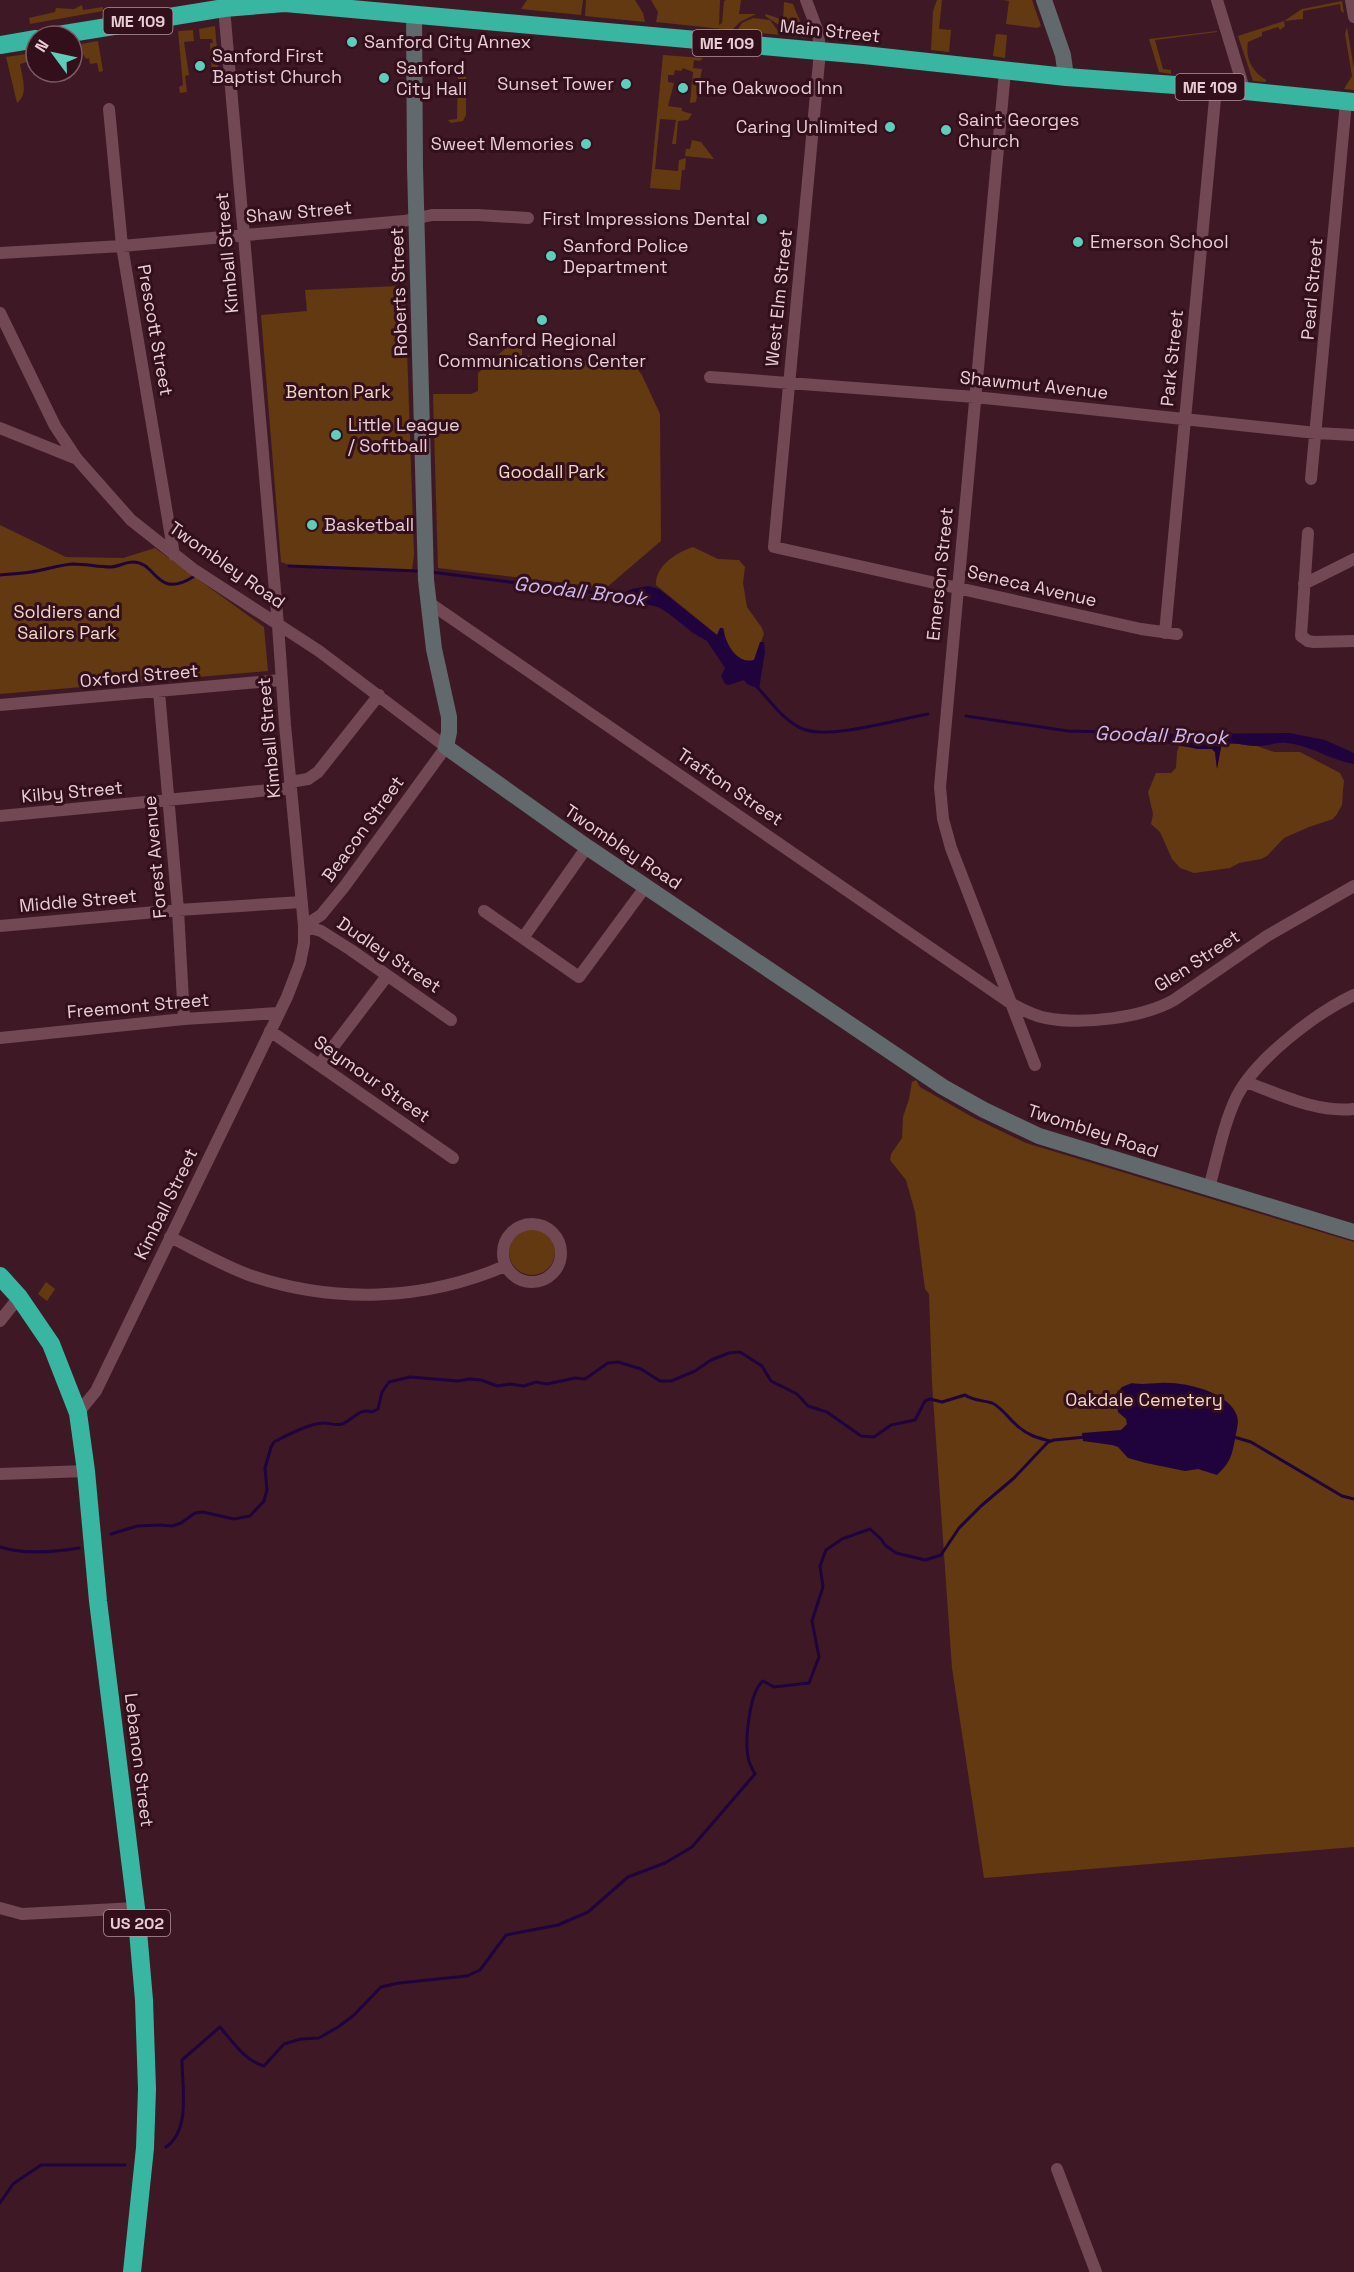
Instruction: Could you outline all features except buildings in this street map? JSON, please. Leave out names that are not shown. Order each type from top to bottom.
[{"type":"highway","name":"Main Street","points":[[84,31],[266,1],[284,1],[820,51],[1066,77],[1216,88],[1350,102]]},
{"type":"highway","points":[[0,45],[24,41]]},
{"type":"highway","name":"Lebanon Street","points":[[0,1276],[19,1296],[51,1344],[78,1413],[86,1471],[100,1612],[136,1908],[144,2000],[147,2089],[143,2173],[132,2272]]},
{"type":"street","name":"West Elm Street","points":[[774,547],[820,51],[818,32],[806,0]]},
{"type":"street","points":[[1044,0],[1063,55],[1066,77]]},
{"type":"street","points":[[1217,0],[1245,92]]},
{"type":"street","points":[[1351,0],[1354,17]]},
{"type":"street","name":"Kimball Street","points":[[78,1413],[96,1391],[279,1013],[300,963],[304,926],[224,8]]},
{"type":"street","name":"Roberts Street","points":[[414,14],[426,580],[434,649],[449,717],[446,747]]},
{"type":"street","name":"Emerson Street","points":[[1005,71],[940,776],[941,809],[951,848],[1035,1065]]},
{"type":"street","name":"Park Street","points":[[1171,633],[1185,418],[1216,88]]},
{"type":"street","name":"Pearl Street","points":[[1311,479],[1350,102]]},
{"type":"street","name":"Prescott Street","points":[[109,109],[122,246],[174,555]]},
{"type":"street","name":"Shaw Street","points":[[0,253],[122,246],[417,219],[432,215],[478,214],[528,218]]},
{"type":"street","name":"Twombley Road","points":[[0,313],[55,426],[77,459],[131,520],[174,555],[319,651],[379,694],[446,747],[587,847],[943,1087],[984,1110],[1039,1136],[1354,1232]]},
{"type":"street","name":"Shawmut Avenue","points":[[710,377],[975,397],[1316,433],[1354,435]]},
{"type":"street","points":[[0,428],[77,459]]},
{"type":"street","points":[[1308,533],[1301,636],[1314,642],[1354,641]]},
{"type":"street","name":"Seneca Avenue","points":[[774,547],[1141,629],[1171,633]]},
{"type":"street","points":[[1304,584],[1354,559]]},
{"type":"street","name":"Trafton Street","points":[[428,602],[1012,1004]]},
{"type":"street","name":"Oxford Street","points":[[0,705],[281,680]]},
{"type":"street","name":"Forest Avenue","points":[[159,692],[178,910],[184,1019]]},
{"type":"street","name":"Kilby Street","points":[[0,816],[169,801],[290,785],[308,779],[318,772],[379,694]]},
{"type":"street","name":"Beacon Street","points":[[304,926],[321,915],[344,887],[446,747]]},
{"type":"street","points":[[523,938],[587,847]]},
{"type":"street","points":[[484,911],[579,977],[646,886]]},
{"type":"street","name":"Glen Street","points":[[1012,1004],[1035,1016],[1055,1019],[1099,1019],[1150,1011],[1174,1000],[1267,936],[1354,886]]},
{"type":"street","name":"Middle Street","points":[[0,926],[178,910],[302,902]]},
{"type":"street","name":"Dudley Street","points":[[304,926],[321,932],[451,1020]]},
{"type":"street","points":[[320,1064],[387,976]]},
{"type":"street","points":[[1209,1188],[1234,1104],[1246,1082],[1275,1052],[1312,1020],[1325,1010],[1354,995]]},
{"type":"street","name":"Freemont Street","points":[[0,1038],[184,1019],[279,1013]]},
{"type":"street","name":"Seymour Street","points":[[270,1031],[453,1158]]},
{"type":"street","points":[[1246,1082],[1310,1105],[1336,1110],[1354,1109]]},
{"type":"street","points":[[536,1224],[547,1228],[555,1235],[560,1246],[559,1263],[553,1273],[544,1280],[522,1279],[505,1266],[504,1250],[507,1239],[514,1230],[524,1225],[536,1224]]},
{"type":"street","points":[[170,1237],[248,1274],[288,1286],[329,1293],[371,1295],[422,1290],[462,1281],[505,1266]]},
{"type":"street","points":[[0,1321],[19,1296]]},
{"type":"street","points":[[0,1474],[86,1471]]},
{"type":"street","points":[[0,1908],[22,1914],[136,1908]]},
{"type":"street","points":[[1057,2169],[1096,2272]]},
{"type":"green space","points":[[527,0],[583,0],[581,15],[521,9]]},
{"type":"green space","points":[[586,0],[635,0],[643,13],[645,22],[585,16]]},
{"type":"green space","points":[[651,0],[720,0],[719,25],[722,23],[726,0],[741,0],[739,14],[756,14],[740,22],[732,30],[656,22],[658,12]]},
{"type":"green space","points":[[937,0],[942,0],[939,29],[951,30],[949,52],[931,50],[933,11]]},
{"type":"green space","points":[[1003,0],[1032,0],[1041,26],[1037,28],[1006,24],[1009,1]]},
{"type":"green space","points":[[1342,1],[1344,13],[1341,11],[1340,4],[1303,11],[1303,19],[1284,21],[1302,9]]},
{"type":"green space","points":[[784,2],[793,4],[807,38],[785,35],[779,25],[765,16],[766,14],[783,20]]},
{"type":"green space","points":[[82,5],[83,10],[103,7],[103,11],[30,24],[29,18],[55,12],[56,8],[74,9]]},
{"type":"green space","points":[[753,18],[770,20],[781,35],[737,31],[742,23]]},
{"type":"green space","points":[[1284,21],[1285,26],[1280,30],[1278,27],[1262,32],[1262,36],[1248,42],[1251,64],[1266,82],[1253,81],[1238,36]]},
{"type":"green space","points":[[215,26],[219,75],[212,76],[210,43],[213,43],[212,39],[200,39],[199,29]]},
{"type":"green space","points":[[1347,27],[1354,69],[1354,90],[1344,89],[1352,76],[1345,34]]},
{"type":"green space","points":[[193,30],[194,41],[184,42],[189,75],[185,76],[187,92],[180,93],[179,87],[183,85],[178,31]]},
{"type":"green space","points":[[1217,31],[1155,40],[1163,69],[1171,70],[1171,74],[1159,72],[1149,39]]},
{"type":"green space","points":[[996,34],[1007,35],[1005,58],[993,56]]},
{"type":"green space","points":[[98,41],[103,71],[99,72],[97,63],[90,64],[89,58],[86,59],[84,43]]},
{"type":"green space","points":[[24,54],[24,63],[20,64],[24,90],[17,103],[6,57]]},
{"type":"green space","points":[[663,55],[703,58],[700,61],[694,60],[693,68],[702,69],[696,102],[690,103],[693,72],[683,68],[681,71],[675,70],[674,75],[668,75],[668,82],[674,83],[668,106],[682,108],[682,111],[692,114],[688,120],[678,121],[676,144],[672,144],[676,120],[660,119],[655,169],[678,171],[679,160],[686,158],[680,190],[650,188]]},
{"type":"green space","points":[[458,74],[466,74],[466,115],[463,121],[451,123],[448,120],[457,119]]},
{"type":"green space","points":[[692,140],[701,142],[714,159],[685,156],[686,149],[690,149]]},
{"type":"green space","name":"Benton Park","points":[[400,286],[405,290],[414,555],[412,570],[295,567],[281,562],[261,315],[307,311],[305,290]]},
{"type":"green space","name":"Goodall Park","points":[[507,347],[522,348],[522,355],[628,364],[629,358],[642,375],[660,414],[661,541],[606,588],[438,568],[433,394],[471,394],[478,391],[478,373]]},
{"type":"green space","name":"Soldiers and Sailors Park","points":[[0,525],[66,557],[123,558],[155,548],[264,627],[268,671],[0,694]]},
{"type":"green space","points":[[693,547],[718,559],[739,560],[745,567],[743,583],[747,607],[764,634],[754,660],[748,661],[737,656],[726,640],[724,629],[719,630],[717,635],[656,585],[663,566],[680,552]]},
{"type":"green space","points":[[1230,743],[1257,746],[1274,752],[1300,752],[1340,773],[1344,781],[1342,805],[1333,819],[1284,838],[1267,856],[1261,859],[1239,863],[1230,868],[1194,873],[1180,868],[1172,859],[1160,832],[1151,824],[1153,814],[1148,792],[1156,773],[1171,773],[1176,768],[1179,746],[1212,749],[1215,752],[1217,768],[1221,747]]},
{"type":"green space","name":"Oakdale Cemetery","points":[[916,1080],[920,1087],[974,1118],[1026,1143],[1354,1242],[1354,1847],[984,1878],[952,1668],[932,1383],[929,1294],[925,1289],[915,1212],[906,1180],[890,1160],[891,1154],[902,1138],[903,1117],[912,1082]]},
{"type":"green space","points":[[532,1229],[548,1236],[555,1252],[548,1268],[532,1275],[516,1268],[509,1252],[516,1236]]},
{"type":"green space","points":[[46,1282],[55,1289],[47,1301],[38,1294]]},
{"type":"water","points":[[648,586],[659,589],[717,635],[720,628],[723,628],[732,651],[742,659],[754,660],[760,642],[764,642],[765,652],[759,689],[747,684],[744,680],[729,685],[725,684],[721,676],[725,668],[707,641],[658,607],[628,600],[619,595],[632,589]]},
{"type":"water","points":[[1124,729],[1174,734],[1290,733],[1325,740],[1354,753],[1354,764],[1295,744],[1253,746],[1235,743],[1221,747],[1217,769],[1215,752],[1212,749],[1123,739],[1106,731]]},
{"type":"water","points":[[1132,1383],[1170,1383],[1193,1386],[1216,1394],[1233,1408],[1238,1420],[1231,1457],[1217,1475],[1198,1469],[1185,1471],[1146,1463],[1128,1458],[1118,1447],[1083,1441],[1082,1433],[1121,1430],[1127,1424],[1126,1419],[1118,1412],[1116,1394],[1122,1387]]},
{"type":"waterway","name":"Goodall Brook","points":[[0,575],[73,564],[110,567],[133,562],[141,564],[158,578],[171,584],[181,583],[193,577]]},
{"type":"waterway","name":"Goodall Brook","points":[[289,566],[419,571]]},
{"type":"waterway","name":"Goodall Brook","points":[[431,572],[621,596]]},
{"type":"waterway","name":"Goodall Brook","points":[[758,688],[790,722],[815,732],[865,728],[928,714]]},
{"type":"waterway","name":"Goodall Brook","points":[[966,716],[1068,731],[1107,732]]},
{"type":"waterway","points":[[111,1534],[137,1526],[172,1526],[181,1523],[195,1513],[203,1512],[234,1519],[250,1516],[264,1501],[267,1490],[265,1468],[274,1442],[312,1425],[323,1423],[340,1425],[364,1411],[372,1412],[378,1409],[382,1392],[389,1382],[410,1377],[458,1381],[470,1379],[497,1386],[510,1384],[524,1386],[536,1382],[547,1384],[575,1378],[585,1379],[608,1363],[618,1362],[641,1369],[660,1381],[671,1381],[695,1371],[711,1360],[729,1353],[740,1352],[762,1366],[771,1381],[797,1394],[808,1406],[827,1412],[861,1436],[874,1437],[891,1425],[915,1420],[925,1401],[930,1399],[942,1402],[965,1395],[992,1403],[1023,1431],[1050,1441]]},
{"type":"waterway","points":[[166,2147],[174,2139],[182,2119],[184,2095],[182,2060],[220,2027],[245,2055],[264,2066],[284,2044],[301,2039],[319,2038],[338,2027],[353,2016],[381,1987],[467,1976],[480,1970],[506,1935],[558,1925],[588,1912],[628,1877],[665,1863],[692,1847],[755,1774],[749,1761],[747,1743],[751,1707],[758,1687],[763,1681],[774,1687],[809,1683],[819,1657],[812,1621],[823,1587],[820,1566],[826,1550],[842,1539],[870,1529],[896,1553],[925,1560],[941,1555],[959,1528],[1014,1478],[1048,1442],[1086,1437]]},
{"type":"waterway","points":[[1234,1437],[1251,1442],[1342,1496],[1354,1499]]},
{"type":"waterway","points":[[0,1547],[29,1552],[79,1548]]},
{"type":"waterway","points":[[0,2203],[13,2184],[41,2165],[125,2165]]},
{"type":"place","name":"Sanford City Annex","points":[[352,42]]},
{"type":"place","name":"Sanford First Baptist Church","points":[[200,66]]},
{"type":"place","name":"Sanford City Hall","points":[[384,78]]},
{"type":"place","name":"Sunset Tower","points":[[626,84]]},
{"type":"place","name":"The Oakwood Inn","points":[[683,88]]},
{"type":"place","name":"Caring Unlimited","points":[[890,127]]},
{"type":"place","name":"Saint Georges Church","points":[[946,130]]},
{"type":"place","name":"Sweet Memories","points":[[586,144]]},
{"type":"place","name":"First Impressions Dental","points":[[762,219]]},
{"type":"place","name":"Emerson School","points":[[1078,242]]},
{"type":"place","name":"Sanford Police Department","points":[[551,256]]},
{"type":"place","name":"Sanford Regional Communications Center","points":[[542,320]]},
{"type":"place","name":"Little League / Softball","points":[[336,435]]},
{"type":"place","name":"Basketball","points":[[312,525]]}]
